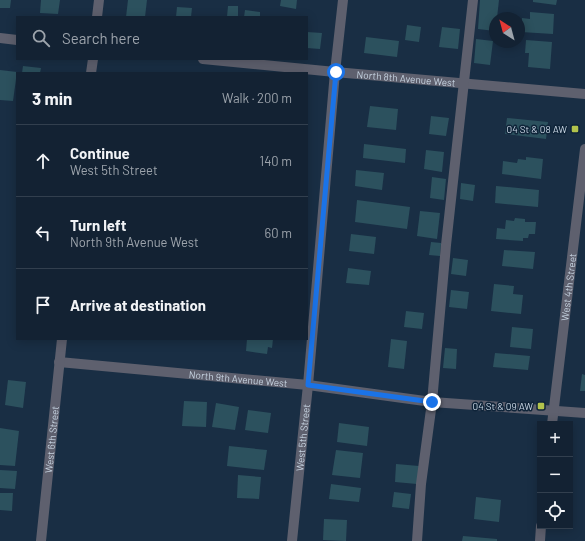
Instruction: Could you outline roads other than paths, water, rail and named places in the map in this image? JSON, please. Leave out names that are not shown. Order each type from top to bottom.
[{"type":"street","points":[[97,16],[99,0]]},
{"type":"street","name":"West 5th Street","points":[[292,541],[308,385],[343,0]]},
{"type":"street","points":[[417,541],[421,484],[432,402],[446,245],[473,0]]},
{"type":"street","points":[[0,38],[16,40]]},
{"type":"street","points":[[92,72],[93,60]]},
{"type":"street","name":"North 8th Avenue West","points":[[213,60],[585,94]]},
{"type":"street","name":"West 4th Street","points":[[552,421],[585,149]]},
{"type":"street","name":"West 6th Street","points":[[41,541],[62,340]]},
{"type":"street","name":"North 9th Avenue West","points":[[59,362],[308,385],[432,402],[585,413]]},
{"type":"street","points":[[540,541],[541,529]]},
{"type":"place","name":"04 St & 08 AW","points":[[575,129]]},
{"type":"place","name":"04 St & 09 AW","points":[[541,406]]}]
